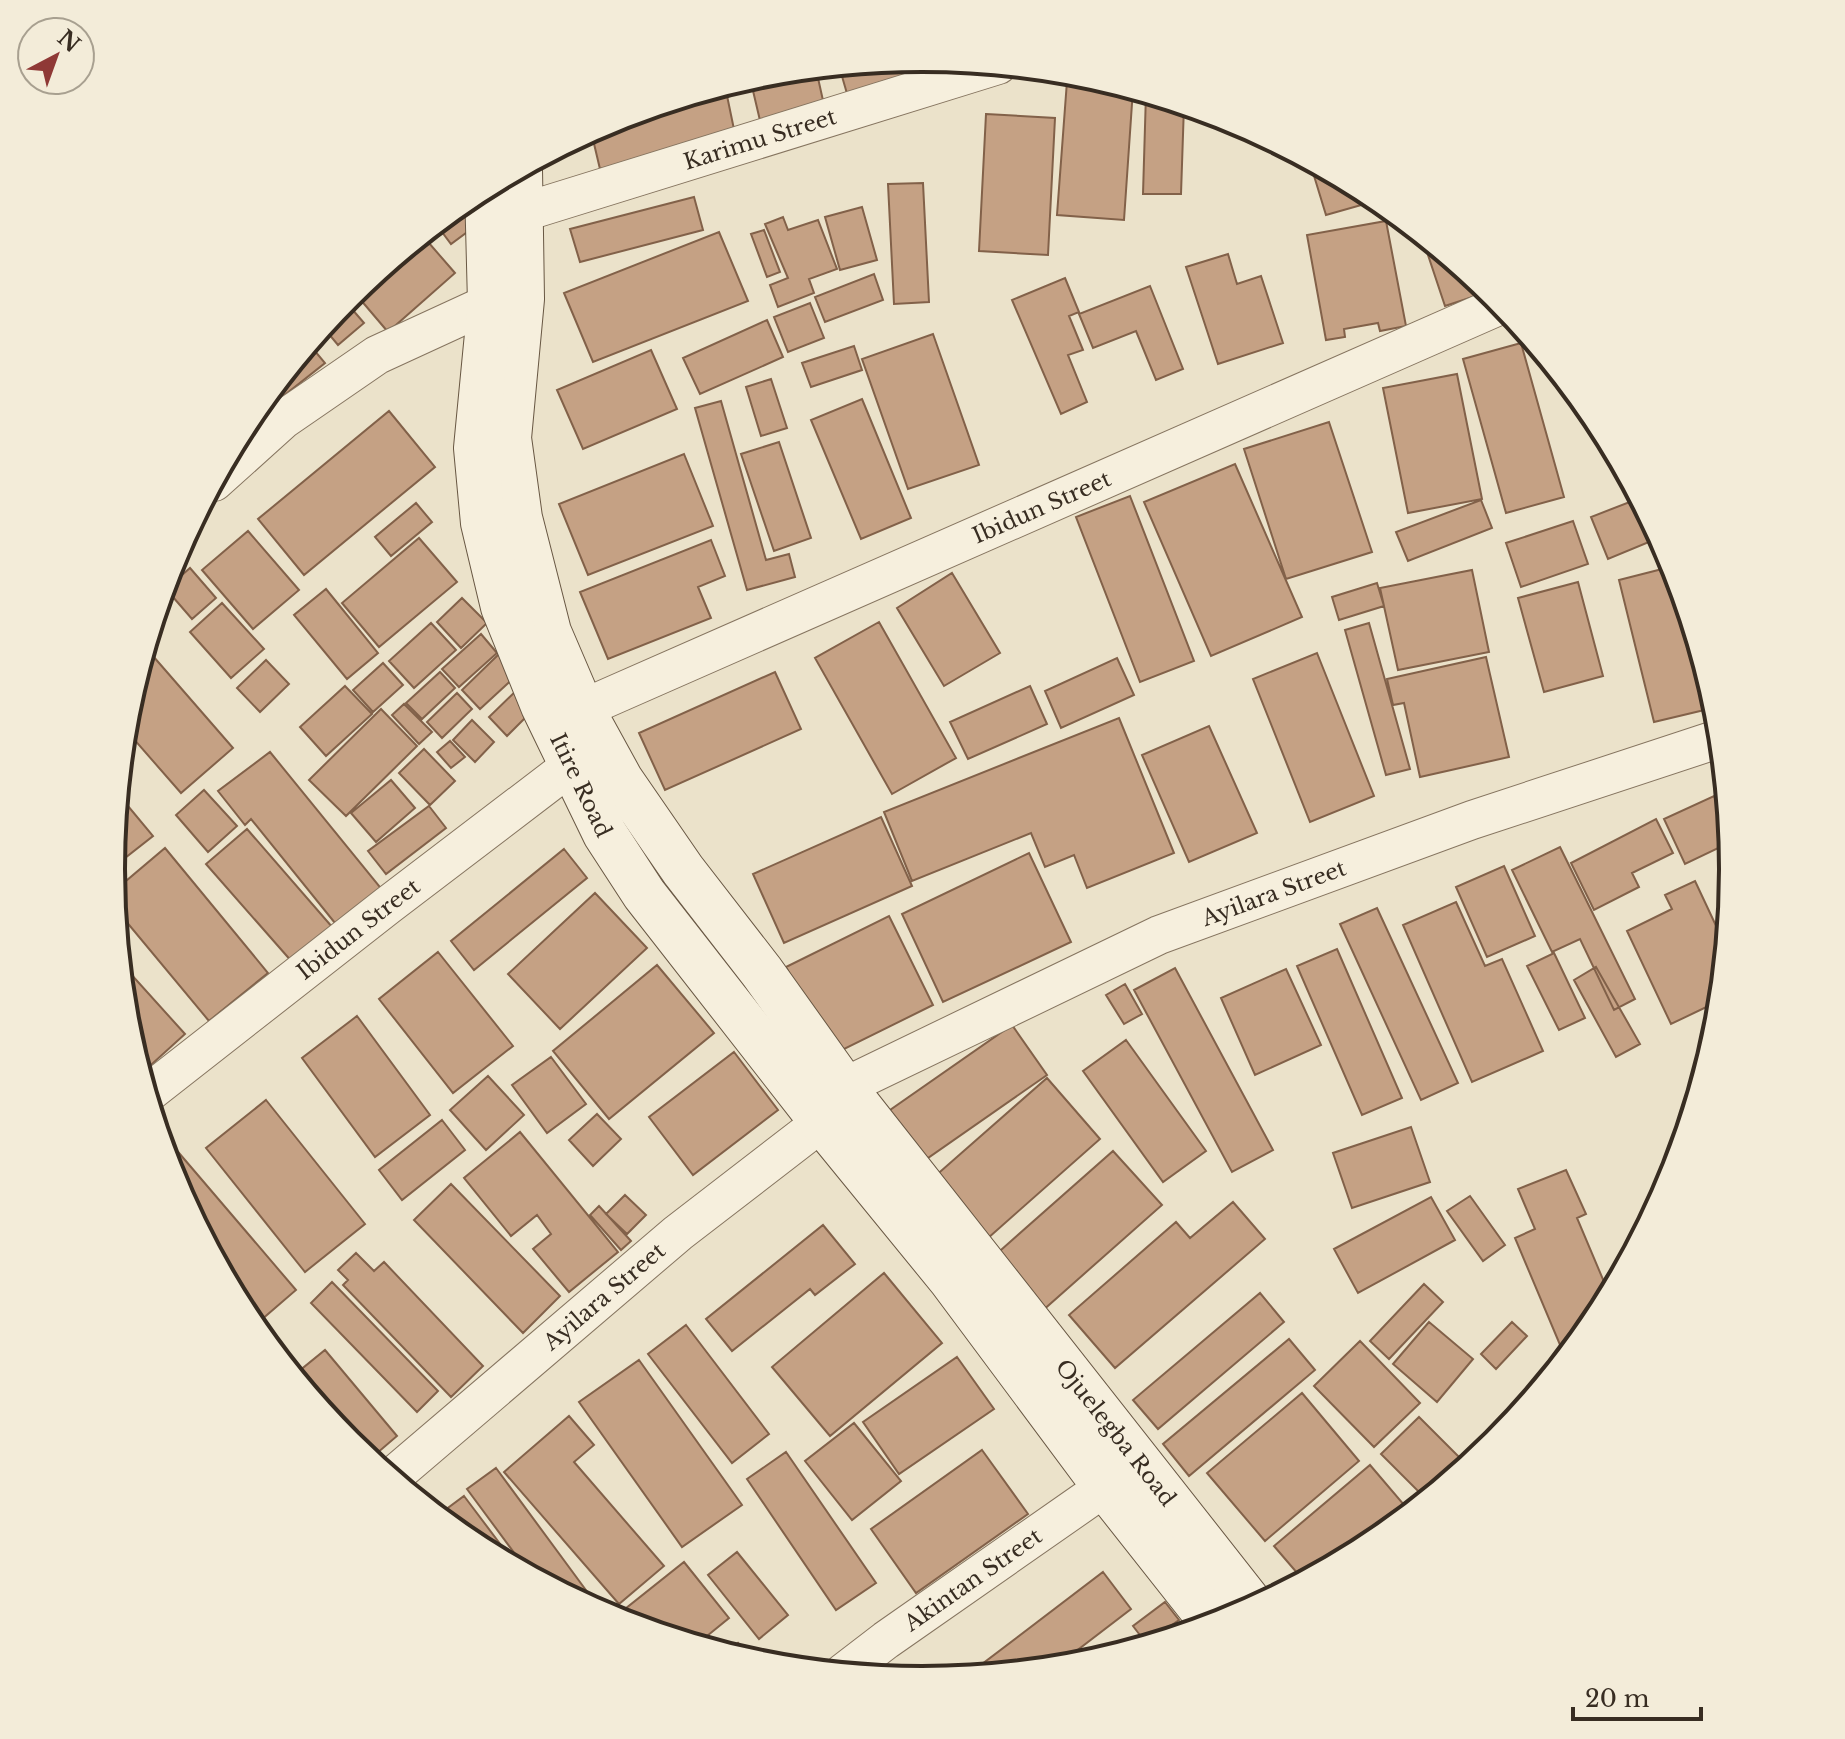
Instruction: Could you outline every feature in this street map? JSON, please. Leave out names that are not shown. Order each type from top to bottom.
[{"type":"main road","name":"Itire Road","points":[[520,181],[522,299],[509,438],[520,518],[549,632],[582,709],[621,780],[683,870],[762,972],[833,1104]]},
{"type":"main road","name":"Itire Road","points":[[487,201],[490,303],[476,448],[483,523],[503,607],[543,706],[605,834],[644,894],[833,1104],[965,1269]]},
{"type":"main road","name":"Ojuelegba Road","points":[[965,1269],[1105,1487],[1206,1615]]},
{"type":"main road","name":"Ojuelegba Road","points":[[965,1269],[1246,1598]]},
{"type":"street","name":"Karimu Street","points":[[521,213],[970,74]]},
{"type":"street","points":[[239,460],[284,419],[377,355],[490,303]]},
{"type":"street","name":"Ibidun Street","points":[[582,709],[1490,310]]},
{"type":"street","name":"Ayilara Street","points":[[399,1471],[833,1104],[1159,935],[1472,820],[1709,742]]},
{"type":"street","name":"Ibidun Street","points":[[155,1087],[572,765]]},
{"type":"street","name":"Akintan Street","points":[[855,1664],[1105,1487]]},
{"type":"building","points":[[916,72],[917,77],[848,97],[842,77]]},
{"type":"building","points":[[818,79],[826,114],[762,129],[753,90]]},
{"type":"building","points":[[1067,85],[1132,100],[1124,220],[1057,215]]},
{"type":"building","points":[[727,96],[736,139],[600,169],[594,143],[666,114]]},
{"type":"building","points":[[1146,104],[1184,116],[1181,194],[1143,194]]},
{"type":"building","points":[[986,114],[1055,118],[1048,255],[979,251]]},
{"type":"building","points":[[1314,175],[1363,204],[1326,215]]},
{"type":"building","points":[[923,183],[929,302],[894,304],[888,184]]},
{"type":"building","points":[[694,197],[703,230],[580,262],[570,229]]},
{"type":"building","points":[[862,207],[877,260],[840,270],[825,217]]},
{"type":"building","points":[[470,213],[478,224],[451,244],[443,233]]},
{"type":"building","points":[[783,217],[788,230],[818,220],[837,269],[809,279],[814,293],[778,307],[770,285],[788,278],[765,224]]},
{"type":"building","points":[[1386,221],[1406,326],[1380,331],[1378,323],[1344,329],[1345,337],[1326,340],[1307,235]]},
{"type":"building","points":[[764,230],[780,272],[767,277],[751,234]]},
{"type":"building","points":[[719,232],[748,301],[593,362],[564,293]]},
{"type":"building","points":[[429,243],[455,273],[388,332],[363,302]]},
{"type":"building","points":[[1427,253],[1476,296],[1445,306]]},
{"type":"building","points":[[1228,254],[1237,284],[1261,276],[1283,343],[1218,364],[1186,267]]},
{"type":"building","points":[[874,274],[883,300],[825,322],[815,297]]},
{"type":"building","points":[[1065,278],[1079,312],[1069,316],[1083,350],[1068,355],[1087,402],[1061,414],[1012,300]]},
{"type":"building","points":[[1150,286],[1183,369],[1156,380],[1136,331],[1093,348],[1079,314]]},
{"type":"building","points":[[810,303],[824,338],[788,352],[774,317]]},
{"type":"building","points":[[354,311],[364,323],[338,345],[331,336]]},
{"type":"building","points":[[767,320],[783,357],[700,394],[683,358]]},
{"type":"building","points":[[933,334],[979,465],[908,489],[862,359]]},
{"type":"building","points":[[1521,343],[1564,497],[1506,513],[1463,359]]},
{"type":"building","points":[[854,346],[862,370],[811,387],[802,363]]},
{"type":"building","points":[[651,350],[677,409],[583,449],[557,390]]},
{"type":"building","points":[[316,352],[325,363],[278,400]]},
{"type":"building","points":[[1457,374],[1482,499],[1408,513],[1383,388]]},
{"type":"building","points":[[771,379],[787,428],[761,436],[746,387]]},
{"type":"building","points":[[862,399],[911,518],[861,539],[811,420]]},
{"type":"building","points":[[721,401],[766,560],[789,554],[795,577],[747,590],[695,408]]},
{"type":"building","points":[[389,411],[435,467],[304,575],[258,519]]},
{"type":"building","points":[[1329,422],[1372,552],[1286,579],[1244,449]]},
{"type":"building","points":[[779,442],[811,538],[774,551],[741,454]]},
{"type":"building","points":[[684,454],[713,526],[588,575],[559,504]]},
{"type":"building","points":[[1235,464],[1302,617],[1211,656],[1144,502]]},
{"type":"building","points":[[1130,496],[1194,661],[1140,682],[1076,517]]},
{"type":"building","points":[[1481,500],[1492,528],[1408,561],[1396,532]]},
{"type":"building","points":[[1630,502],[1649,542],[1608,559],[1591,517]]},
{"type":"building","points":[[416,503],[432,522],[391,556],[375,537]]},
{"type":"building","points":[[1573,521],[1588,564],[1521,587],[1506,543]]},
{"type":"building","points":[[248,531],[299,590],[253,629],[202,570]]},
{"type":"building","points":[[419,538],[457,582],[379,647],[342,603]]},
{"type":"building","points":[[711,540],[725,576],[698,587],[711,618],[608,659],[580,592]]},
{"type":"building","points":[[190,568],[216,598],[192,619],[173,597],[182,575]]},
{"type":"building","points":[[1661,569],[1678,613],[1704,710],[1654,722],[1619,580]]},
{"type":"building","points":[[1472,570],[1489,652],[1398,670],[1380,588]]},
{"type":"building","points":[[952,573],[1000,653],[944,686],[897,608]]},
{"type":"building","points":[[1578,582],[1603,676],[1544,692],[1518,598]]},
{"type":"building","points":[[1377,583],[1384,606],[1339,620],[1332,597]]},
{"type":"building","points":[[326,589],[378,653],[347,679],[294,615]]},
{"type":"building","points":[[462,598],[487,623],[461,648],[437,622]]},
{"type":"building","points":[[222,603],[264,649],[231,678],[190,632]]},
{"type":"building","points":[[879,622],[956,758],[892,794],[815,658]]},
{"type":"building","points":[[431,623],[456,650],[414,688],[389,661]]},
{"type":"building","points":[[1369,623],[1410,769],[1386,775],[1345,630]]},
{"type":"building","points":[[481,634],[497,653],[459,687],[442,669]]},
{"type":"building","points":[[1317,653],[1374,796],[1310,822],[1253,679]]},
{"type":"building","points":[[499,654],[518,674],[480,709],[462,690]]},
{"type":"building","points":[[154,657],[233,748],[181,793],[136,741]]},
{"type":"building","points":[[1486,657],[1509,757],[1420,777],[1404,703],[1393,705],[1387,679]]},
{"type":"building","points":[[1117,658],[1134,695],[1061,728],[1045,691]]},
{"type":"building","points":[[266,660],[289,684],[260,712],[237,688]]},
{"type":"building","points":[[383,663],[403,685],[373,712],[353,690]]},
{"type":"building","points":[[440,672],[455,688],[422,719],[406,703]]},
{"type":"building","points":[[775,672],[801,729],[665,790],[639,733]]},
{"type":"building","points":[[345,686],[372,714],[326,756],[300,727]]},
{"type":"building","points":[[1030,686],[1047,724],[968,759],[950,722]]},
{"type":"building","points":[[518,689],[536,707],[507,736],[489,717]]},
{"type":"building","points":[[457,693],[472,709],[442,738],[427,722]]},
{"type":"building","points":[[404,704],[432,732],[419,744],[392,715]]},
{"type":"building","points":[[381,709],[417,746],[346,816],[309,780]]},
{"type":"building","points":[[1119,718],[1174,853],[1087,888],[1074,855],[1045,867],[1031,833],[912,881],[884,812]]},
{"type":"building","points":[[472,720],[494,742],[475,762],[453,740]]},
{"type":"building","points":[[1209,726],[1257,833],[1189,862],[1142,755]]},
{"type":"building","points":[[450,741],[465,757],[451,768],[437,752]]},
{"type":"building","points":[[424,749],[455,781],[430,805],[399,773]]},
{"type":"building","points":[[270,752],[384,892],[339,928],[251,819],[245,825],[218,791]]},
{"type":"building","points":[[391,780],[415,808],[376,842],[351,813]]},
{"type":"building","points":[[204,790],[237,826],[208,852],[176,815]]},
{"type":"building","points":[[1714,796],[1719,848],[1685,864],[1664,819]]},
{"type":"building","points":[[128,806],[153,836],[125,858]]},
{"type":"building","points":[[429,806],[446,828],[386,874],[368,851]]},
{"type":"building","points":[[881,817],[912,886],[784,943],[753,874]]},
{"type":"building","points":[[1656,819],[1673,853],[1632,873],[1639,887],[1594,910],[1571,863]]},
{"type":"building","points":[[247,829],[333,928],[293,963],[206,864]]},
{"type":"building","points":[[1560,847],[1635,999],[1614,1010],[1580,939],[1552,952],[1512,870]]},
{"type":"building","points":[[165,848],[268,973],[209,1021],[127,922],[125,881]]},
{"type":"building","points":[[564,849],[587,878],[474,970],[451,941]]},
{"type":"building","points":[[1029,853],[1071,942],[943,1002],[902,914]]},
{"type":"building","points":[[1504,866],[1535,936],[1487,957],[1456,887]]},
{"type":"building","points":[[1695,881],[1717,929],[1708,1006],[1671,1024],[1627,931],[1672,909],[1665,895]]},
{"type":"building","points":[[595,893],[647,948],[560,1029],[508,974]]},
{"type":"building","points":[[1456,902],[1485,966],[1502,959],[1543,1051],[1472,1082],[1403,925]]},
{"type":"building","points":[[1377,908],[1458,1083],[1421,1100],[1340,924]]},
{"type":"building","points":[[889,916],[933,1005],[830,1056],[786,967]]},
{"type":"building","points":[[1337,949],[1402,1098],[1362,1115],[1297,966]]},
{"type":"building","points":[[438,952],[513,1046],[453,1093],[379,999]]},
{"type":"building","points":[[1554,953],[1585,1018],[1559,1030],[1527,966]]},
{"type":"building","points":[[657,965],[714,1033],[609,1119],[553,1051]]},
{"type":"building","points":[[1596,967],[1640,1044],[1616,1057],[1574,980]]},
{"type":"building","points":[[1175,968],[1273,1150],[1232,1172],[1134,990]]},
{"type":"building","points":[[1286,969],[1321,1045],[1255,1075],[1221,998]]},
{"type":"building","points":[[132,976],[185,1034],[150,1066]]},
{"type":"building","points":[[1125,984],[1142,1014],[1124,1024],[1106,995]]},
{"type":"building","points":[[357,1016],[430,1115],[375,1157],[302,1058]]},
{"type":"building","points":[[1012,1025],[1047,1075],[915,1167],[880,1117]]},
{"type":"building","points":[[1126,1040],[1206,1151],[1163,1182],[1083,1071]]},
{"type":"building","points":[[734,1052],[778,1110],[693,1175],[649,1117]]},
{"type":"building","points":[[551,1057],[586,1104],[547,1133],[512,1085]]},
{"type":"building","points":[[488,1076],[524,1115],[486,1150],[450,1110]]},
{"type":"building","points":[[1047,1078],[1100,1139],[979,1246],[925,1185]]},
{"type":"building","points":[[266,1100],[365,1224],[305,1272],[206,1148]]},
{"type":"building","points":[[597,1114],[621,1139],[593,1166],[569,1140]]},
{"type":"building","points":[[442,1120],[465,1150],[402,1200],[379,1170]]},
{"type":"building","points":[[1411,1127],[1430,1182],[1352,1208],[1333,1153]]},
{"type":"building","points":[[520,1132],[618,1252],[569,1292],[533,1249],[551,1234],[537,1215],[511,1236],[464,1178]]},
{"type":"building","points":[[1113,1151],[1162,1205],[1041,1312],[993,1257]]},
{"type":"building","points":[[178,1154],[296,1290],[263,1318],[207,1222]]},
{"type":"building","points":[[1566,1170],[1586,1214],[1577,1218],[1604,1283],[1561,1347],[1515,1238],[1535,1229],[1518,1189]]},
{"type":"building","points":[[451,1184],[560,1296],[523,1333],[414,1220]]},
{"type":"building","points":[[625,1195],[646,1215],[627,1234],[606,1214]]},
{"type":"building","points":[[1470,1196],[1505,1245],[1483,1261],[1447,1211]]},
{"type":"building","points":[[1431,1197],[1455,1240],[1358,1293],[1334,1249]]},
{"type":"building","points":[[1233,1202],[1265,1239],[1115,1368],[1069,1315],[1176,1222],[1190,1238]]},
{"type":"building","points":[[599,1206],[631,1241],[621,1250],[590,1215]]},
{"type":"building","points":[[823,1225],[855,1264],[815,1295],[810,1289],[732,1351],[706,1319]]},
{"type":"building","points":[[356,1253],[374,1271],[384,1262],[483,1366],[451,1397],[343,1285],[348,1280],[338,1270]]},
{"type":"building","points":[[884,1273],[942,1343],[830,1436],[772,1367]]},
{"type":"building","points":[[332,1282],[438,1391],[417,1412],[311,1303]]},
{"type":"building","points":[[1424,1284],[1443,1302],[1389,1359],[1370,1341]]},
{"type":"building","points":[[1260,1293],[1284,1322],[1158,1429],[1133,1400]]},
{"type":"building","points":[[1429,1322],[1473,1359],[1437,1402],[1393,1364]]},
{"type":"building","points":[[1512,1322],[1527,1336],[1496,1369],[1481,1354]]},
{"type":"building","points":[[686,1325],[769,1434],[732,1463],[648,1354]]},
{"type":"building","points":[[1289,1339],[1315,1370],[1189,1476],[1163,1444]]},
{"type":"building","points":[[1360,1341],[1420,1403],[1374,1447],[1314,1386]]},
{"type":"building","points":[[325,1350],[397,1436],[379,1452],[302,1369]]},
{"type":"building","points":[[957,1357],[994,1409],[899,1474],[863,1422]]},
{"type":"building","points":[[639,1360],[742,1505],[682,1547],[579,1402]]},
{"type":"building","points":[[1302,1393],[1359,1461],[1265,1541],[1207,1473]]},
{"type":"building","points":[[569,1416],[594,1445],[574,1462],[664,1566],[619,1604],[504,1472]]},
{"type":"building","points":[[1419,1417],[1460,1458],[1420,1493],[1381,1454]]},
{"type":"building","points":[[854,1423],[901,1481],[852,1520],[805,1461]]},
{"type":"building","points":[[982,1450],[1028,1514],[916,1593],[871,1529]]},
{"type":"building","points":[[786,1452],[876,1583],[836,1610],[747,1479]]},
{"type":"building","points":[[1370,1465],[1404,1505],[1366,1533],[1297,1573],[1274,1546]]},
{"type":"building","points":[[496,1468],[588,1593],[516,1555],[467,1489]]},
{"type":"building","points":[[464,1496],[502,1547],[479,1533],[446,1509]]},
{"type":"building","points":[[737,1552],[788,1615],[759,1639],[708,1575]]},
{"type":"building","points":[[684,1562],[729,1618],[706,1637],[625,1609]]},
{"type":"building","points":[[1103,1572],[1131,1609],[1074,1653],[982,1664]]},
{"type":"building","points":[[1165,1602],[1179,1620],[1166,1629],[1141,1636],[1133,1626]]}]
